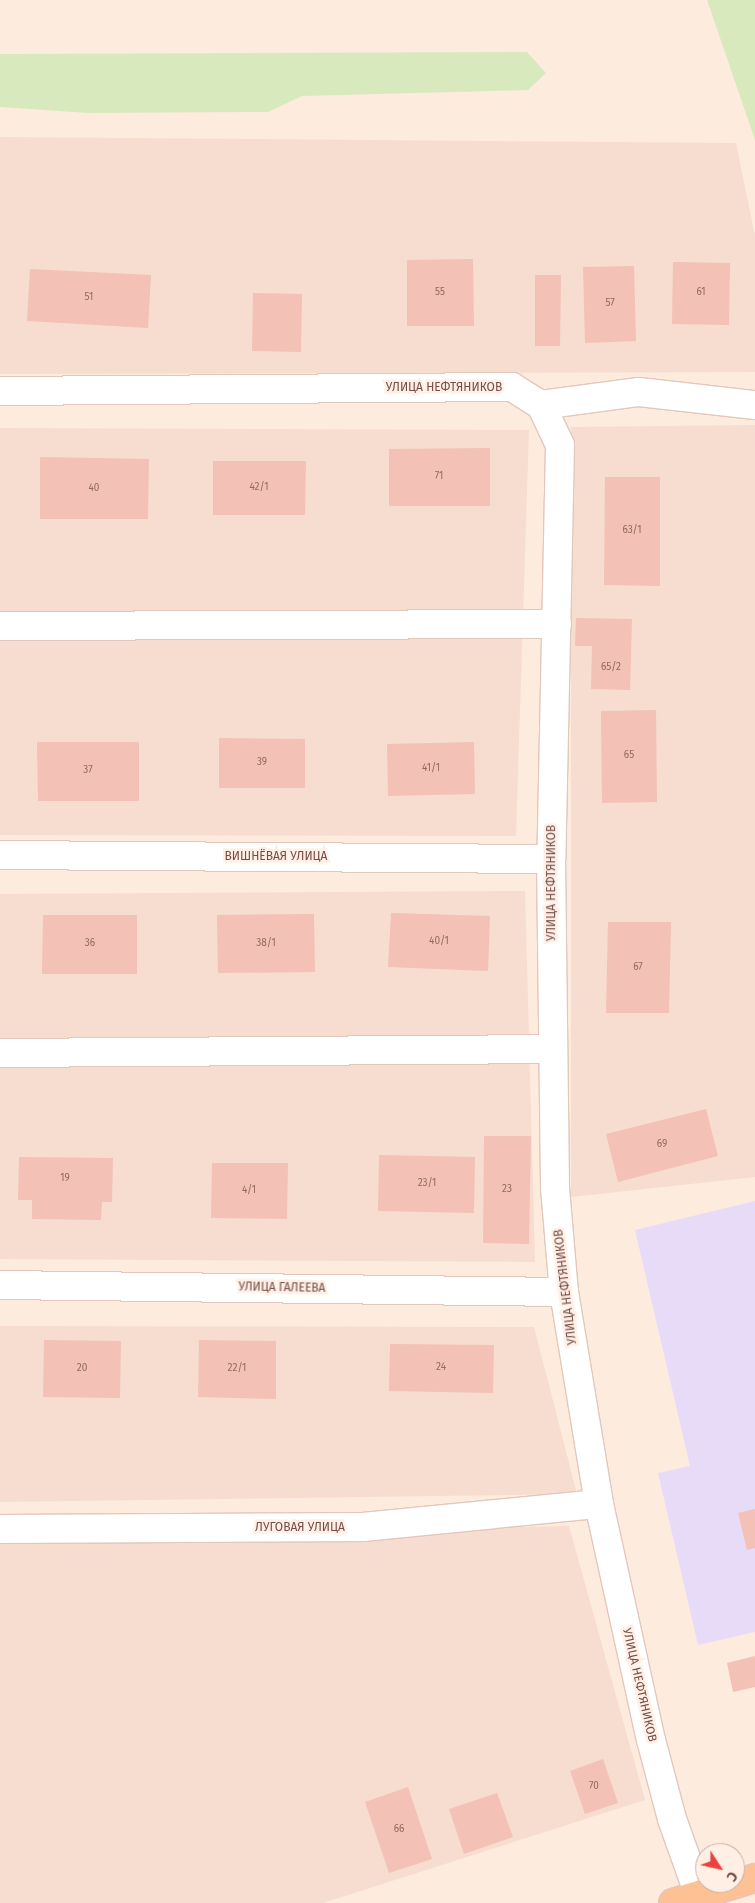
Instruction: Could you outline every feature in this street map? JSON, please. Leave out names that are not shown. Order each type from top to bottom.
[{"type":"main road","points":[[686,1899],[755,1878]]},
{"type":"street","name":"УЛИЦА НЕФТЯНИКОВ","points":[[0,391],[512,387],[541,404],[560,445],[551,858],[555,1188],[564,1292],[599,1504],[651,1740],[672,1819],[686,1899]]},
{"type":"street","points":[[541,404],[639,392],[755,405]]},
{"type":"street","points":[[0,626],[557,624]]},
{"type":"street","name":"ВИШНЁВАЯ УЛИЦА","points":[[0,854],[551,858]]},
{"type":"street","points":[[0,1054],[554,1049]]},
{"type":"street","name":"УЛИЦА ГАЛЕЕВА","points":[[0,1285],[564,1292]]},
{"type":"street","name":"ЛУГОВАЯ УЛИЦА","points":[[0,1529],[362,1527],[599,1504]]},
{"type":"shaded area","points":[[0,137],[736,143],[755,236],[755,372],[0,374]]},
{"type":"shaded area","points":[[755,425],[755,1177],[571,1197],[571,427]]},
{"type":"shaded area","points":[[0,428],[529,430],[516,836],[0,835]]},
{"type":"shaded area","points":[[525,891],[535,1262],[0,1259],[0,894]]},
{"type":"shaded area","points":[[755,1201],[755,1632],[698,1645],[658,1473],[690,1466],[635,1230]]},
{"type":"shaded area","points":[[0,1326],[534,1327],[577,1494],[0,1502]]},
{"type":"shaded area","points":[[569,1526],[645,1800],[323,1903],[0,1903],[0,1538]]},
{"type":"green space","points":[[707,0],[755,0],[755,140]]},
{"type":"green space","points":[[527,52],[546,73],[528,90],[302,96],[268,112],[88,113],[0,107],[0,54]]},
{"type":"building","points":[[473,259],[474,326],[407,326],[407,260]]},
{"type":"building","points":[[673,262],[730,263],[729,325],[672,324]]},
{"type":"building","points":[[634,266],[636,341],[585,343],[583,267]]},
{"type":"building","points":[[30,269],[151,275],[148,328],[27,321]]},
{"type":"building","points":[[535,275],[561,275],[560,346],[535,346]]},
{"type":"building","points":[[253,293],[302,294],[301,352],[252,351]]},
{"type":"building","points":[[490,448],[490,506],[389,506],[389,449]]},
{"type":"building","points":[[40,457],[149,459],[148,519],[40,519]]},
{"type":"building","points":[[213,461],[306,461],[305,515],[213,515]]},
{"type":"building","points":[[605,477],[660,477],[660,586],[604,585]]},
{"type":"building","points":[[576,618],[632,619],[630,690],[591,689],[592,646],[575,646]]},
{"type":"building","points":[[656,710],[657,802],[602,803],[601,711]]},
{"type":"building","points":[[219,738],[305,739],[305,788],[219,788]]},
{"type":"building","points":[[37,742],[139,742],[139,801],[38,801]]},
{"type":"building","points":[[474,742],[475,794],[388,796],[387,744]]},
{"type":"building","points":[[391,913],[490,916],[488,971],[388,967]]},
{"type":"building","points":[[314,914],[315,972],[218,973],[217,915]]},
{"type":"building","points":[[43,915],[137,915],[137,974],[42,974]]},
{"type":"building","points":[[608,922],[671,922],[669,1013],[606,1013]]},
{"type":"building","points":[[706,1109],[718,1156],[618,1182],[606,1134]]},
{"type":"building","points":[[484,1136],[531,1136],[529,1244],[483,1243]]},
{"type":"building","points":[[379,1155],[475,1157],[474,1213],[378,1211]]},
{"type":"building","points":[[19,1157],[113,1158],[112,1202],[102,1202],[101,1220],[32,1219],[32,1200],[18,1200]]},
{"type":"building","points":[[212,1163],[288,1163],[287,1219],[211,1218]]},
{"type":"building","points":[[44,1340],[121,1341],[120,1398],[43,1397]]},
{"type":"building","points":[[199,1340],[276,1341],[276,1399],[198,1397]]},
{"type":"building","points":[[390,1344],[494,1345],[493,1393],[389,1391]]},
{"type":"building","points":[[755,1509],[755,1548],[747,1550],[738,1513]]},
{"type":"building","points":[[755,1656],[755,1687],[733,1692],[727,1663]]},
{"type":"building","points":[[603,1759],[618,1803],[585,1814],[570,1771]]},
{"type":"building","points":[[408,1787],[432,1859],[389,1873],[365,1802]]},
{"type":"building","points":[[497,1793],[513,1837],[464,1854],[449,1809]]}]
